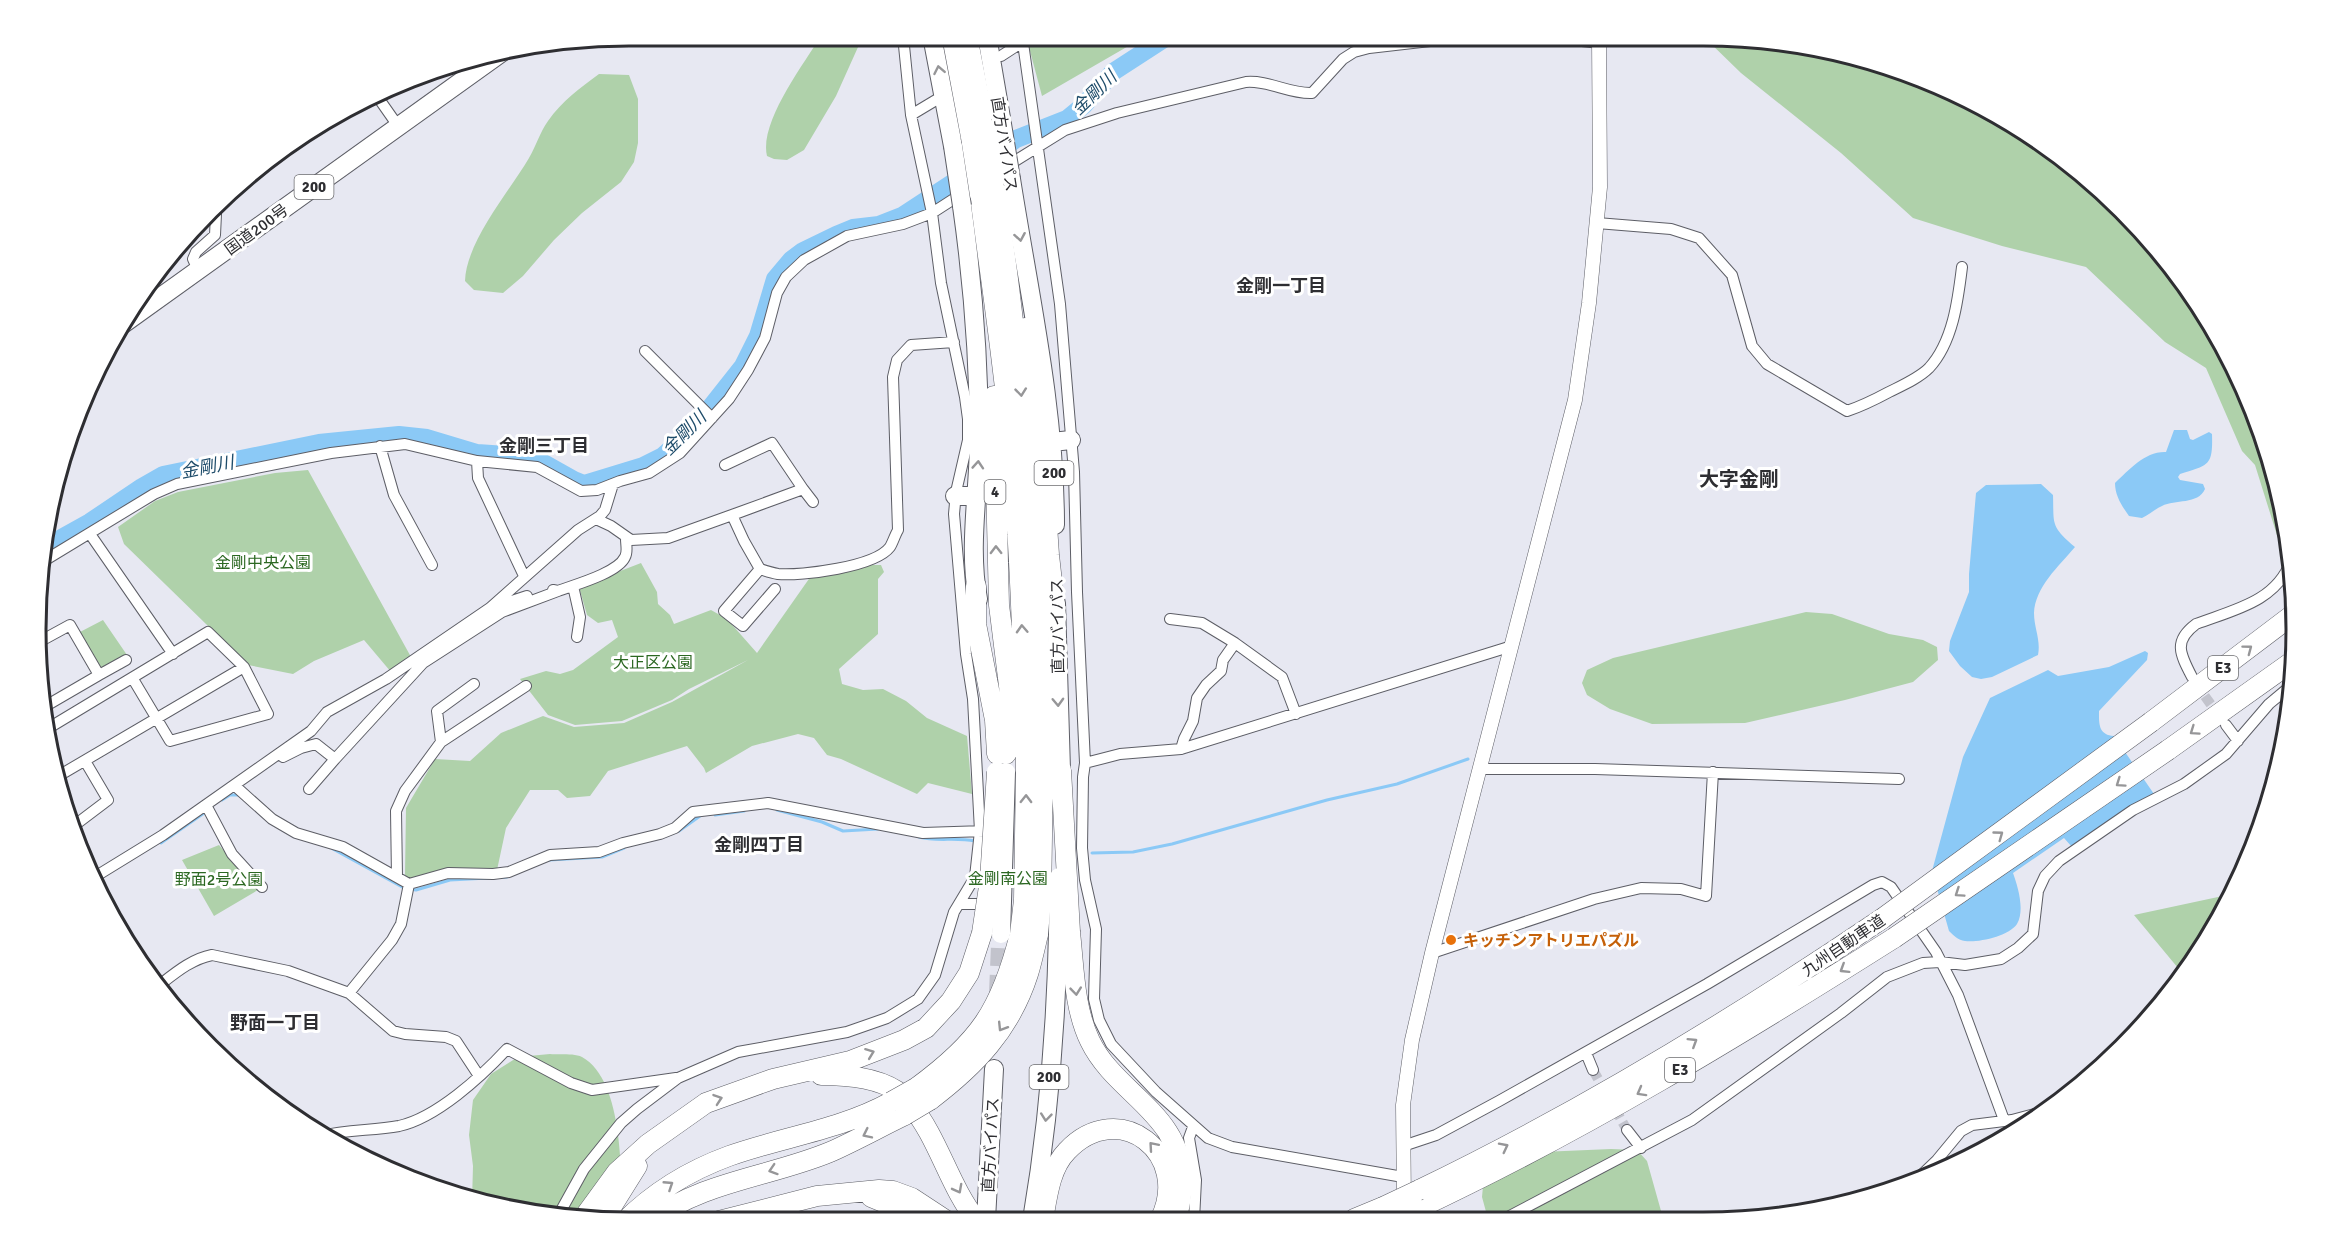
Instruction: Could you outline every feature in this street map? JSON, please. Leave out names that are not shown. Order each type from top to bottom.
[{"type":"highway","name":"直方バイパス","points":[[937,46],[978,132]]},
{"type":"highway","name":"4","points":[[955,46],[995,187],[993,229],[985,280],[994,393],[998,595],[1011,719],[1003,766]]},
{"type":"highway","name":"4","points":[[968,46],[978,132]]},
{"type":"highway","name":"直方バイパス","points":[[976,586],[973,546],[979,442],[978,350],[973,281],[962,206],[978,132],[986,46]]},
{"type":"highway","name":"国道200号","points":[[143,310],[484,65]]},
{"type":"highway","name":"直方バイパス","points":[[995,187],[1036,319],[1052,442],[1055,492],[1056,618],[1043,771]]},
{"type":"highway","name":"4","points":[[993,229],[1021,304],[1038,394],[1049,555],[1056,618]]},
{"type":"highway","points":[[993,229],[996,312],[1012,458],[1024,672],[1043,771],[1064,933],[1081,1020],[1089,1041],[1100,1059],[1163,1125],[1180,1157],[1181,1195],[1177,1212]]},
{"type":"highway","points":[[1052,442],[1071,440]]},
{"type":"highway","points":[[955,496],[976,496]]},
{"type":"highway","points":[[663,1212],[696,1194],[829,1152],[923,1094],[964,1074],[991,1045],[1013,1010],[1028,975],[1008,936],[990,880],[1003,766],[976,624],[976,586]]},
{"type":"highway","name":"九州自動車道","points":[[1413,1206],[1540,1129],[1654,1066],[1777,989],[1883,918],[2151,722],[2286,620]]},
{"type":"highway","name":"九州自動車道","points":[[1392,1212],[1413,1206],[1548,1144],[1662,1080],[1894,938],[2285,667]]},
{"type":"highway","points":[[589,1211],[617,1172],[648,1144],[706,1103],[773,1079],[850,1061],[904,1040],[926,1028],[951,1001],[969,973],[1041,900],[1043,771]]},
{"type":"highway","name":"200","points":[[1033,1212],[1046,1119],[1057,976],[1064,933]]},
{"type":"highway","name":"直方バイパス","points":[[986,1212],[994,1069]]},
{"type":"highway","points":[[773,1079],[812,1075],[848,1075],[874,1081],[899,1091],[921,1117],[971,1212]]},
{"type":"highway","points":[[634,1212],[647,1199],[680,1177],[729,1156],[869,1114],[898,1109]]},
{"type":"highway","points":[[1045,1212],[1054,1172],[1066,1152],[1088,1134],[1110,1129],[1129,1130],[1145,1138],[1159,1152],[1167,1170],[1169,1186],[1163,1212]]},
{"type":"highway","points":[[609,1211],[636,1167],[669,1131]]},
{"type":"highway","points":[[758,1212],[817,1196],[879,1190],[893,1191],[912,1198],[936,1212]]},
{"type":"highway","points":[[835,1193],[872,1197],[901,1212]]},
{"type":"street","points":[[562,1209],[584,1169],[621,1123],[678,1078],[738,1053],[847,1032],[887,1018],[918,999],[935,975],[954,912],[975,877],[980,831],[973,699],[966,654],[955,496],[968,440],[968,419],[941,283],[932,213],[911,115],[904,46]]},
{"type":"street","points":[[1001,56],[1014,46]]},
{"type":"street","points":[[1024,46],[1060,304],[1071,440],[1085,763],[1082,831],[1085,880],[1095,929],[1094,999],[1099,1020],[1111,1044],[1155,1092],[1208,1138],[1232,1147],[1403,1177]]},
{"type":"street","points":[[581,491],[597,490],[649,473],[680,453],[735,390],[765,338],[777,293],[786,277],[804,260],[847,236],[903,224],[932,213],[1065,130],[1107,116],[1246,82],[1264,82],[1312,93],[1342,59],[1353,52],[1384,46]]},
{"type":"street","points":[[1413,1206],[1403,1177],[1404,1105],[1412,1040],[1432,953],[1575,400],[1589,303],[1600,187],[1600,46]]},
{"type":"street","points":[[911,115],[936,100]]},
{"type":"street","points":[[382,103],[398,126]]},
{"type":"street","points":[[198,270],[193,259],[196,252],[215,235],[216,218]]},
{"type":"street","points":[[1597,224],[1671,229],[1699,238],[1732,275],[1752,346],[1767,364],[1847,411],[1911,380],[1929,368],[1942,350],[1949,329],[1958,300],[1962,267]]},
{"type":"street","points":[[732,515],[760,569],[777,574],[839,568],[869,560],[890,548],[898,530],[893,377],[897,360],[911,345],[954,342]]},
{"type":"street","points":[[645,351],[712,418]]},
{"type":"street","points":[[51,557],[154,494],[177,484],[331,453],[380,446],[405,444],[477,461],[525,464],[554,469],[581,491],[598,499],[599,516],[631,540],[668,538],[803,489]]},
{"type":"street","points":[[725,465],[772,444],[813,502]]},
{"type":"street","points":[[380,446],[394,495],[432,565]]},
{"type":"street","points":[[477,461],[478,478],[524,576]]},
{"type":"street","points":[[101,873],[163,835],[311,731],[327,712],[386,679],[490,608],[578,530],[599,516],[613,484]]},
{"type":"street","points":[[90,534],[173,654]]},
{"type":"street","points":[[309,789],[423,663],[502,612],[610,570],[624,561],[627,553],[626,538]]},
{"type":"street","points":[[760,569],[724,610],[743,626],[775,589]]},
{"type":"street","points":[[2192,677],[2183,660],[2181,647],[2182,637],[2187,630],[2196,624],[2258,601],[2273,589],[2284,575]]},
{"type":"street","points":[[573,586],[580,617],[577,637]]},
{"type":"street","points":[[490,608],[541,591],[558,591]]},
{"type":"street","points":[[1170,619],[1202,623],[1235,643],[1282,677],[1296,714]]},
{"type":"street","points":[[46,638],[70,625],[99,675]]},
{"type":"street","points":[[55,725],[208,632],[244,668],[268,714],[170,741],[133,679]]},
{"type":"street","points":[[1181,749],[1193,721],[1197,698],[1206,685],[1221,671],[1223,660],[1235,643]]},
{"type":"street","points":[[1085,763],[1120,754],[1181,749],[1512,646]]},
{"type":"street","points":[[51,703],[126,660]]},
{"type":"street","points":[[64,773],[244,668]]},
{"type":"street","points":[[441,742],[437,711],[474,684]]},
{"type":"street","points":[[397,877],[396,811],[399,802],[441,742],[526,686]]},
{"type":"street","points":[[1518,1212],[1692,1120],[1841,1013],[1887,977],[1923,963],[1940,962],[1965,965],[2001,959],[2018,948],[2033,934],[2038,891],[2045,876],[2060,861],[2133,810],[2184,784],[2226,754],[2269,704],[2283,692]]},
{"type":"street","points":[[2226,725],[2238,741]]},
{"type":"street","points":[[268,761],[315,744],[335,759]]},
{"type":"street","points":[[79,822],[108,800],[85,761]]},
{"type":"street","points":[[1480,769],[1595,769],[1899,779]]},
{"type":"street","points":[[1432,953],[1594,899],[1641,888],[1681,889],[1706,896],[1713,772]]},
{"type":"street","points":[[234,785],[272,819],[296,833],[343,847],[408,884],[448,873],[509,872],[550,855],[599,852],[675,828],[693,812],[768,803],[923,833],[1082,831]]},
{"type":"street","points":[[206,805],[232,854],[262,887]]},
{"type":"street","points":[[1403,1146],[1436,1135],[1586,1053],[1873,885],[1882,882],[1891,887],[1936,952],[1958,995],[2011,1124]]},
{"type":"street","points":[[348,993],[392,940],[401,924],[408,884]]},
{"type":"street","points":[[960,904],[1089,904]]},
{"type":"street","points":[[165,981],[183,968],[203,957],[212,955],[288,971],[348,993],[393,1031],[446,1037],[456,1041],[479,1076]]},
{"type":"street","points":[[335,1132],[400,1126],[431,1114],[479,1076],[507,1049],[571,1083],[592,1090],[678,1078]]},
{"type":"street","points":[[1586,1053],[1593,1070]]},
{"type":"street","points":[[1930,1166],[1961,1131],[1972,1125],[2023,1116]]},
{"type":"street","points":[[1193,1127],[1189,1138],[1196,1180],[1194,1212]]},
{"type":"street","points":[[1627,1130],[1641,1148]]},
{"type":"green space","points":[[815,46],[858,46],[836,96],[804,150],[787,160],[774,159],[767,156],[766,143],[776,111]]},
{"type":"green space","points":[[1029,46],[1128,46],[1042,96]]},
{"type":"green space","points":[[1714,47],[1780,51],[1854,66],[1891,77],[1927,91],[1995,125],[2058,167],[2088,191],[2142,245],[2188,306],[2208,338],[2242,406],[2256,442],[2267,479],[2281,548],[2255,465],[2242,451],[2206,368],[2165,342],[2086,267],[2002,246],[1913,218],[1841,153],[1741,73]]},
{"type":"green space","points":[[599,74],[629,75],[638,99],[638,143],[634,162],[621,182],[582,213],[554,240],[523,276],[503,293],[474,290],[465,281],[467,266],[480,234],[529,158],[553,114],[565,101]]},
{"type":"green space","name":"金剛中央公園","points":[[308,470],[411,657],[391,672],[364,640],[314,661],[293,674],[248,665],[124,544],[118,527],[155,501],[178,492],[275,473]]},
{"type":"green space","name":"大正区公園","points":[[641,563],[657,592],[658,604],[670,615],[674,624],[711,610],[727,619],[757,653],[811,576],[837,574],[872,565],[881,565],[884,572],[878,579],[878,634],[839,669],[842,684],[863,690],[883,689],[906,701],[927,718],[967,736],[972,794],[928,783],[917,794],[841,759],[827,755],[814,738],[798,734],[752,746],[706,773],[687,746],[608,771],[590,796],[567,798],[558,790],[530,790],[506,828],[497,870],[411,880],[405,875],[406,808],[435,759],[470,761],[501,733],[543,716],[574,727],[624,723],[672,702],[748,660],[689,689],[672,700],[622,721],[575,725],[548,715],[520,679],[546,671],[560,674],[573,670],[618,637],[612,620],[598,623],[587,615],[579,587]]},
{"type":"green space","points":[[1806,612],[1832,614],[1889,634],[1923,640],[1937,647],[1938,660],[1913,682],[1745,723],[1652,724],[1610,709],[1587,695],[1582,683],[1587,670],[1613,658]]},
{"type":"green space","points":[[103,620],[127,655],[101,669],[80,632]]},
{"type":"green space","name":"野面2号公園","points":[[219,845],[258,890],[214,916],[182,860]]},
{"type":"green space","points":[[2221,896],[2178,968],[2134,915]]},
{"type":"green space","points":[[550,1054],[579,1056],[596,1069],[606,1087],[618,1132],[622,1212],[553,1208],[472,1191],[473,1166],[469,1135],[473,1100],[491,1074],[518,1057]]},
{"type":"green space","points":[[1637,1150],[1647,1161],[1661,1212],[1486,1212],[1482,1197],[1485,1165],[1518,1153]]},
{"type":"water","points":[[2174,430],[2187,430],[2190,439],[2193,440],[2209,432],[2212,434],[2212,452],[2207,463],[2180,474],[2178,477],[2180,480],[2203,484],[2205,489],[2202,494],[2192,500],[2167,504],[2142,518],[2129,516],[2121,505],[2115,483],[2144,458],[2166,452]]},
{"type":"water","points":[[2041,484],[2053,495],[2054,519],[2057,529],[2075,547],[2049,577],[2035,603],[2038,655],[1992,677],[1981,679],[1972,677],[1949,651],[1950,641],[1969,592],[1976,493],[1986,485]]},
{"type":"water","points":[[2145,651],[2148,653],[2147,660],[2099,711],[2099,720],[2102,731],[2114,736],[2154,794],[2072,847],[2064,838],[2013,873],[2021,905],[2017,924],[2013,928],[1985,940],[1965,941],[1956,938],[1949,931],[1932,871],[1963,757],[1990,698],[2048,670],[2058,676],[2109,667]]},
{"type":"waterway","name":"金剛川","points":[[994,155],[1016,139],[1067,119],[1084,105],[1113,72],[1153,46]]},
{"type":"waterway","name":"金剛川","points":[[53,543],[90,522],[163,475],[319,443],[399,435],[427,438],[477,453],[533,457],[584,484],[643,466],[663,456],[694,428],[743,366],[758,336],[775,279],[791,260],[803,251],[853,228],[879,225],[902,216],[969,172]]},
{"type":"waterway","points":[[1092,853],[1133,852],[1172,844],[1327,800],[1397,784],[1468,759]]},
{"type":"waterway","points":[[222,800],[230,795],[238,795]]},
{"type":"waterway","points":[[777,810],[822,822],[843,831],[878,829]]},
{"type":"waterway","points":[[161,843],[207,811]]},
{"type":"waterway","points":[[715,815],[744,811]]},
{"type":"waterway","points":[[679,831],[700,816]]},
{"type":"waterway","points":[[919,837],[975,841]]},
{"type":"waterway","points":[[549,860],[602,857],[624,848]]},
{"type":"waterway","points":[[333,849],[404,888],[416,890],[450,880],[507,877]]},
{"type":"tunnel","points":[[2196,684],[2220,717]]},
{"type":"tunnel","points":[[998,993],[1000,945]]},
{"type":"tunnel","points":[[1593,1070],[1627,1130]]},
{"type":"place","name":"キッチンアトリエパズル","points":[[1451,940]]},
{"type":"district","name":"金剛一丁目","points":[[1281,286]]},
{"type":"district","name":"金剛三丁目","points":[[544,446]]},
{"type":"district","name":"大字金剛","points":[[1739,479]]},
{"type":"district","name":"金剛四丁目","points":[[759,845]]},
{"type":"district","name":"野面一丁目","points":[[275,1023]]},
{"type":"park label","name":"金剛南公園","points":[[1008,878]]}]
